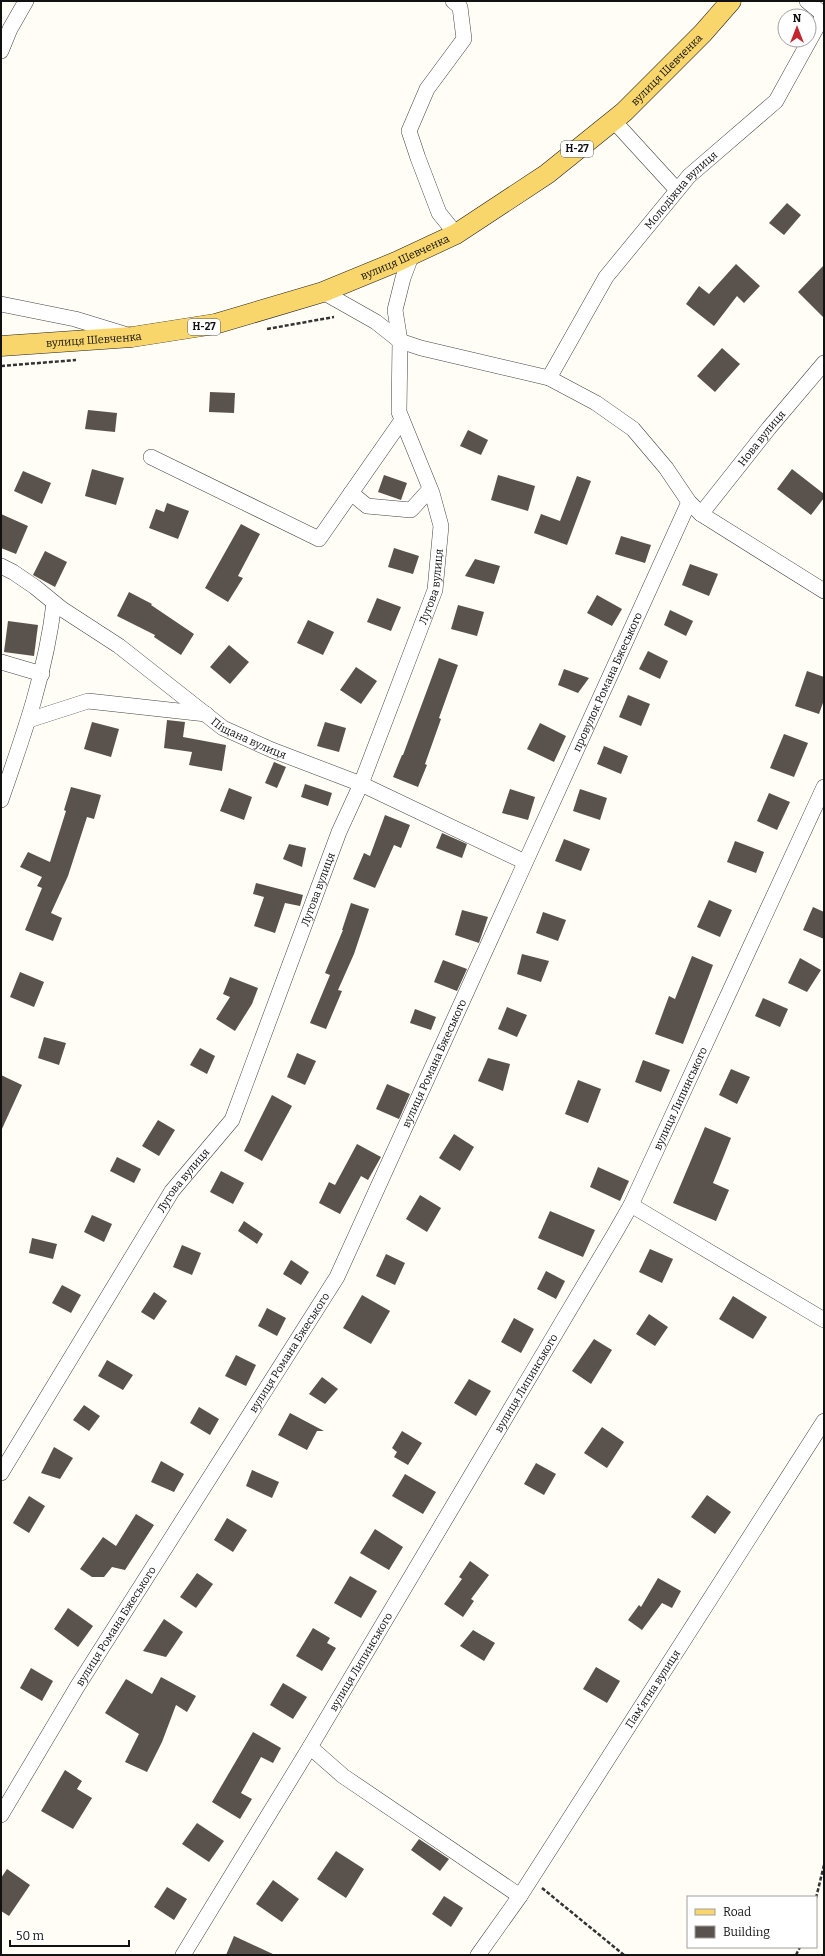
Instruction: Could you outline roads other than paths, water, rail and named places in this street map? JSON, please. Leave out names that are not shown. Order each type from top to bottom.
[{"type":"main road","name":"вулиця Шевченка","points":[[1,346],[132,337],[215,324],[323,292],[456,234],[547,174],[613,120],[703,33],[731,1]]},
{"type":"street","points":[[1,51],[10,29],[26,1]]},
{"type":"street","points":[[453,1],[460,7],[464,39],[427,89],[409,131],[440,213],[456,234]]},
{"type":"street","points":[[807,1],[824,14]]},
{"type":"street","name":"Молодіжна вулиця","points":[[549,378],[606,277],[689,176],[776,101],[824,14]]},
{"type":"street","points":[[613,120],[677,190]]},
{"type":"street","name":"Лугова вулиця","points":[[1,1473],[172,1190],[232,1120],[339,832],[360,784],[435,590],[441,526],[430,489],[399,412],[400,341],[395,310],[403,278],[412,254]]},
{"type":"street","points":[[323,292],[376,322],[400,341],[421,348],[549,378],[596,403],[633,429],[666,468],[689,502],[701,514],[824,591]]},
{"type":"street","points":[[1,304],[75,319],[132,337]]},
{"type":"street","name":"Нова вулиця","points":[[701,514],[769,428],[824,364]]},
{"type":"street","points":[[151,457],[319,539],[402,420]]},
{"type":"street","points":[[351,493],[367,506],[411,510],[430,489]]},
{"type":"street","name":"провулок Романа Бжеського","points":[[525,862],[689,502]]},
{"type":"street","name":"Піщана вулиця","points":[[1,566],[13,572],[119,646],[223,728],[272,750],[360,784],[525,862]]},
{"type":"street","points":[[1,800],[29,720],[42,674],[54,602]]},
{"type":"street","points":[[1,662],[42,674]]},
{"type":"street","points":[[29,720],[88,701],[206,714]]},
{"type":"street","name":"вулиця Липинського","points":[[183,1955],[310,1747],[631,1205],[824,787]]},
{"type":"street","name":"вулиця Романа Бжеського","points":[[1,1814],[77,1687],[337,1277],[525,862]]},
{"type":"street","points":[[631,1205],[824,1320]]},
{"type":"street","name":"Памʼятна вулиця","points":[[478,1955],[520,1896],[824,1421]]},
{"type":"street","points":[[310,1747],[343,1776],[520,1896]]}]
